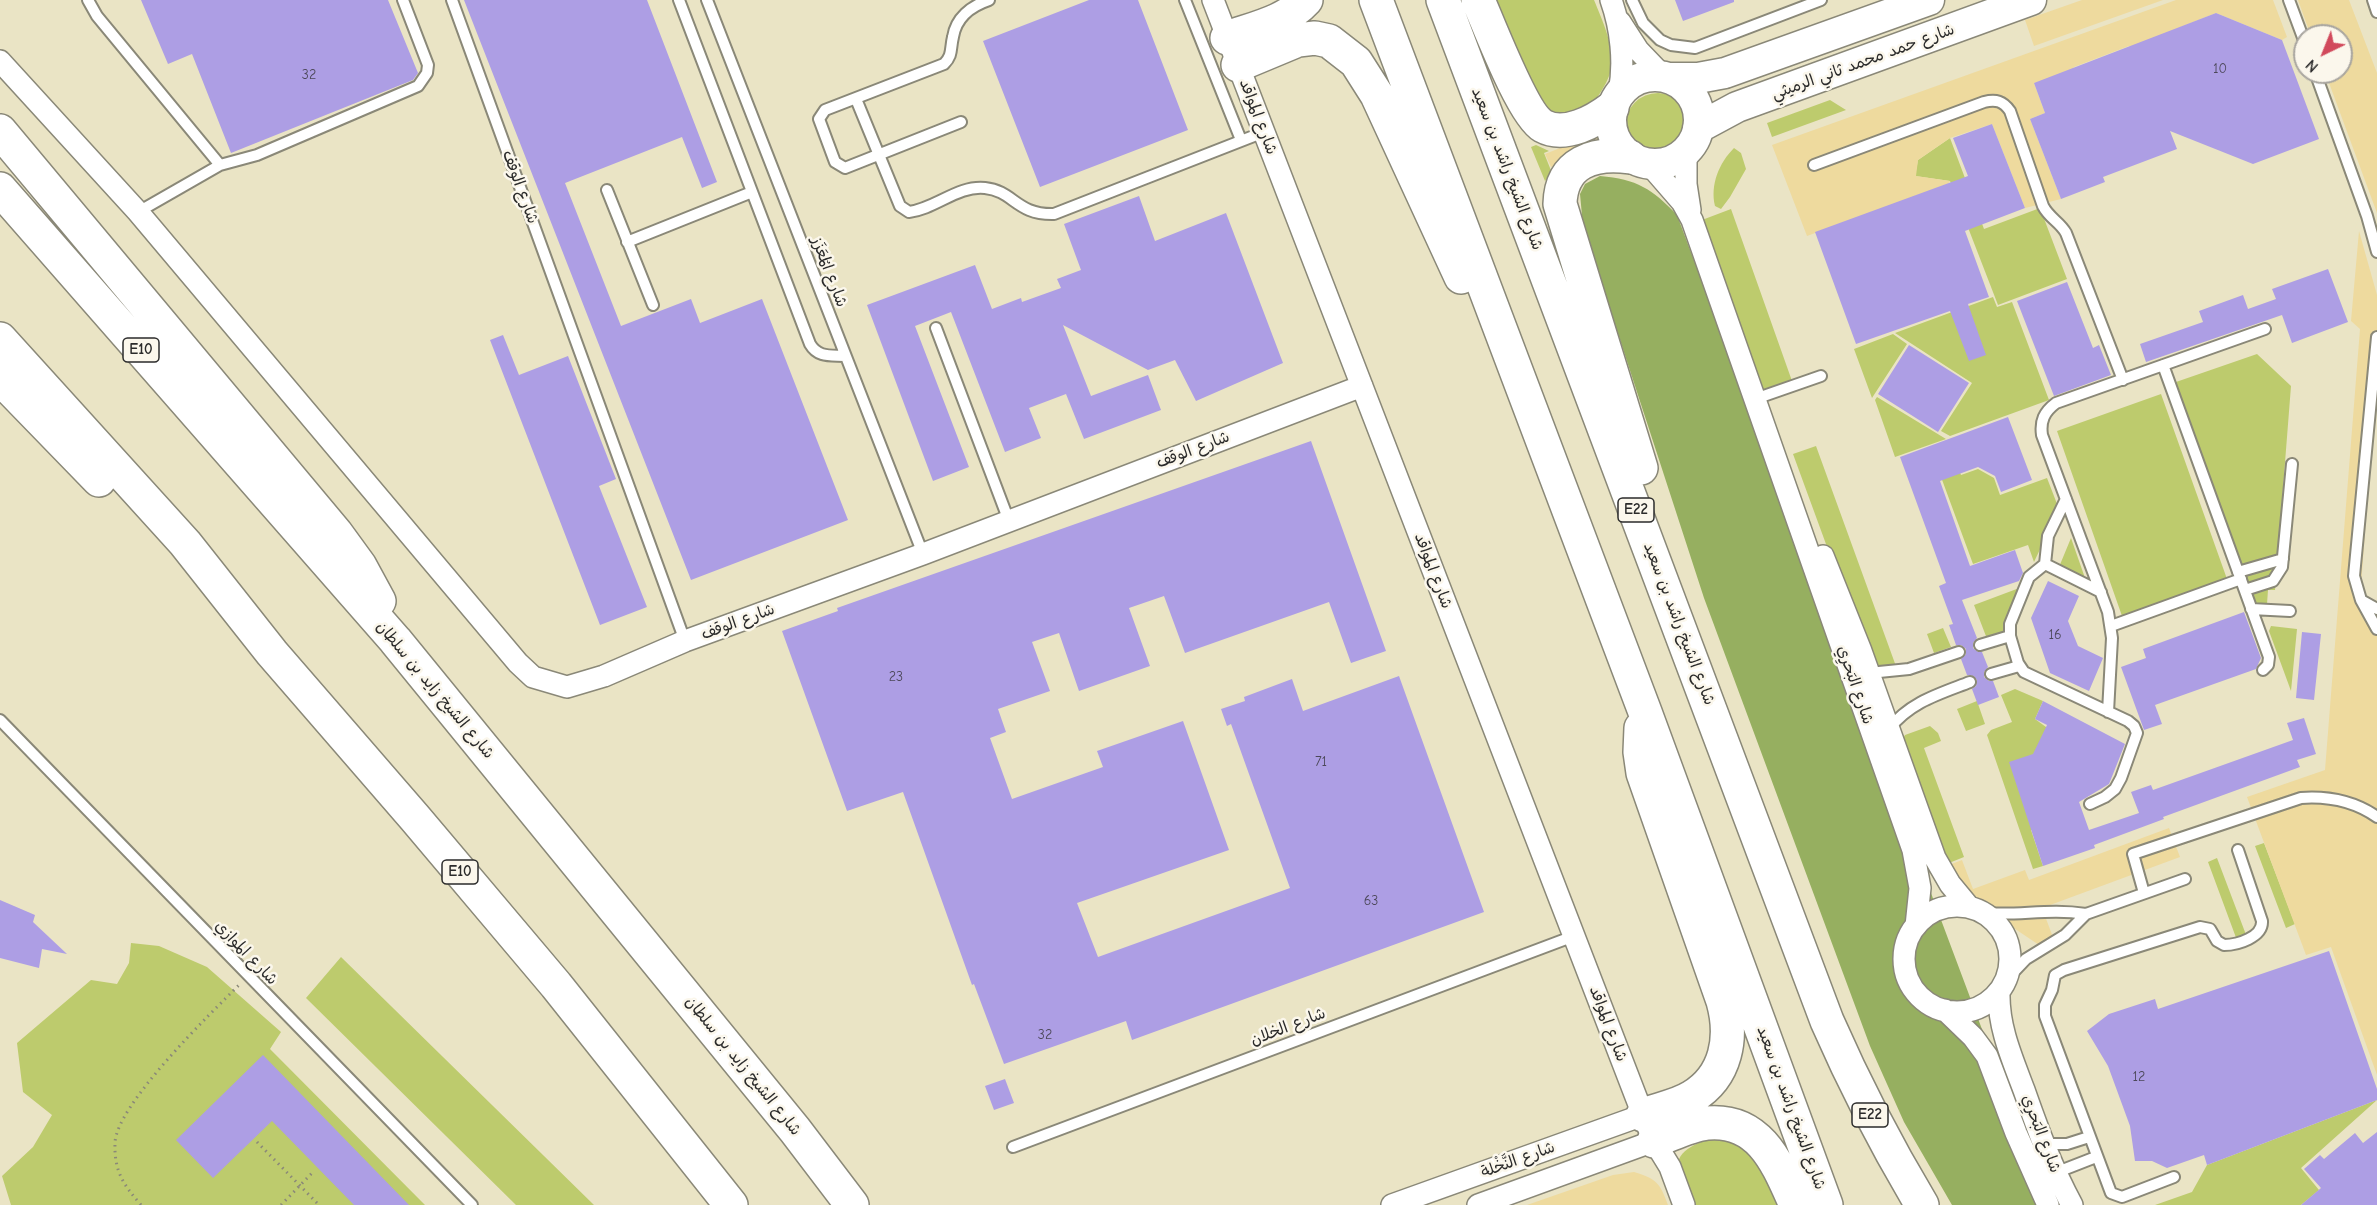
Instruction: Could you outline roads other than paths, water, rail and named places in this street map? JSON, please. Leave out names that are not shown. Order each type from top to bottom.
[{"type":"highway","points":[[1233,51],[1294,12],[1306,0]]},
{"type":"highway","name":"شارع الشيخ راشد بن سعيد","points":[[1376,0],[1646,712],[1826,1205]]},
{"type":"highway","name":"شارع الشيخ راشد بن سعيد","points":[[1443,0],[1827,1021],[1854,1085],[1886,1146],[1922,1205]]},
{"type":"highway","points":[[1478,0],[1522,97],[1536,121],[1551,129],[1571,128],[1592,121],[1615,100]]},
{"type":"highway","points":[[1233,51],[1315,38],[1329,41],[1356,62],[1377,95],[1452,260],[1524,389]]},
{"type":"highway","points":[[0,132],[336,533],[360,566],[380,602],[395,640]]},
{"type":"highway","points":[[1640,160],[1599,156],[1584,162],[1571,170],[1562,186],[1560,204],[1724,745]]},
{"type":"highway","name":"شارع الشيخ زايد بن سلطان","points":[[0,189],[395,640],[742,1065],[852,1205]]},
{"type":"highway","name":"E10","points":[[0,339],[185,543],[272,652],[548,976],[731,1205]]},
{"type":"highway","points":[[0,378],[170,554],[272,652]]},
{"type":"highway","points":[[1646,712],[1641,732],[1640,752],[1643,773],[1729,1022],[1728,1044],[1722,1064],[1710,1082],[1649,1128]]},
{"type":"highway","points":[[1649,1128],[1708,1123],[1726,1124],[1743,1129],[1771,1152],[1796,1205]]},
{"type":"main road","points":[[1667,77],[1681,84],[1690,93],[1699,116],[1692,140],[1675,159],[1663,164],[1640,160],[1620,147],[1613,135],[1610,122],[1615,100],[1631,82],[1647,76],[1698,78],[1725,73],[1887,9],[1929,0]]},
{"type":"main road","name":"شارع حمد محمد ثاني الرميثي","points":[[1692,140],[1737,107],[2031,0]]},
{"type":"street","name":"شارع المواقد","points":[[1213,0],[1649,1128],[1670,1167],[1684,1205]]},
{"type":"street","points":[[1613,7],[1622,77],[1615,100]]},
{"type":"street","points":[[1613,7],[1638,50],[1667,77]]},
{"type":"street","points":[[0,61],[138,212],[518,663],[571,675],[604,676],[686,641]]},
{"type":"street","name":"شارع البَحرِي","points":[[1692,140],[1686,184],[1692,220]]},
{"type":"street","name":"شارع البَحرِي","points":[[1640,160],[1682,202],[1692,220],[1913,850],[1920,888],[1916,926]]},
{"type":"street","name":"شارع الوقف","points":[[686,641],[923,554],[1362,386]]},
{"type":"street","name":"شارع البَحرِي","points":[[1772,447],[1822,553],[1869,673],[1935,858],[1950,884],[1976,910]]},
{"type":"street","points":[[1954,906],[1976,910],[1996,922],[2005,935],[2010,957],[2003,986],[1988,1002],[1975,1009],[1960,1012],[1945,1010],[1922,997],[1907,976],[1904,958],[1907,941],[1916,926],[1926,916],[1939,909],[1954,906]]},
{"type":"street","name":"شارع البَحرِي","points":[[2003,986],[2003,1031],[2055,1173],[2072,1205]]},
{"type":"street","name":"شارع البَحرِي","points":[[1945,1010],[1973,1037],[1987,1056],[2016,1134],[2048,1205]]},
{"type":"street","name":"شارع المواقد","points":[[1649,1128],[1660,1171],[1673,1205]]},
{"type":"street","name":"شارع النَّخْلة","points":[[1392,1205],[1649,1128]]},
{"type":"street","name":"شارع النَّخْلة","points":[[1478,1205],[1649,1128]]},
{"type":"lane","points":[[88,0],[97,16],[220,165]]},
{"type":"lane","points":[[138,212],[220,165],[257,155],[418,87],[427,73],[428,65],[404,0]]},
{"type":"lane","name":"شارع الوقف","points":[[452,0],[686,641]]},
{"type":"lane","points":[[679,0],[810,344],[818,353],[845,356]]},
{"type":"lane","name":"شارع المُعَزَز","points":[[707,0],[923,554]]},
{"type":"lane","points":[[961,122],[849,167],[841,167],[836,162],[819,123],[820,115],[825,110],[944,64],[952,53],[952,39],[960,20],[974,6],[989,0]]},
{"type":"lane","points":[[1185,0],[1241,140]]},
{"type":"lane","points":[[1632,0],[1643,23],[1660,40],[1683,48],[1695,48],[1821,0]]},
{"type":"lane","points":[[2289,0],[2298,24]]},
{"type":"lane","points":[[2373,0],[2377,12]]},
{"type":"lane","points":[[2319,84],[2367,216],[2377,252]]},
{"type":"lane","points":[[856,99],[900,206],[905,211],[913,212],[979,187],[996,190],[1020,207],[1042,214],[1054,214],[1264,132]]},
{"type":"lane","points":[[1814,165],[1984,102],[1999,101],[2006,105],[2043,207],[2051,219],[2066,233],[2123,380]]},
{"type":"lane","points":[[607,190],[653,305]]},
{"type":"lane","points":[[627,242],[752,192]]},
{"type":"lane","points":[[936,328],[1010,521]]},
{"type":"lane","points":[[2108,712],[2111,626],[2101,592],[2042,435],[2043,418],[2046,412],[2056,404],[2265,329]]},
{"type":"lane","points":[[2377,336],[2375,378],[2354,576],[2361,600],[2377,629]]},
{"type":"lane","points":[[2163,365],[2269,657],[2268,665],[2263,670]]},
{"type":"lane","points":[[1755,399],[1821,376]]},
{"type":"lane","points":[[2241,581],[2273,581],[2279,574],[2283,559],[2292,464]]},
{"type":"lane","points":[[2066,499],[2048,536],[2045,564],[2027,581],[2011,620],[2010,636],[2019,666],[2028,674],[2132,723],[2137,733],[2115,789],[2090,804]]},
{"type":"lane","points":[[2111,626],[2241,581],[2283,559]]},
{"type":"lane","points":[[2045,564],[2101,592]]},
{"type":"lane","points":[[2361,600],[2377,609]]},
{"type":"lane","points":[[2251,609],[2290,611]]},
{"type":"lane","points":[[1980,645],[2010,636]]},
{"type":"lane","points":[[1869,673],[1909,669],[1959,652]]},
{"type":"lane","points":[[1991,674],[2019,666]]},
{"type":"lane","points":[[1888,729],[1897,718],[1920,702],[1970,682]]},
{"type":"lane","name":"شارع الموازي","points":[[0,720],[472,1205]]},
{"type":"lane","points":[[2144,893],[2133,854],[2301,798],[2329,798],[2343,801],[2356,805],[2377,817]]},
{"type":"lane","points":[[2174,1177],[2118,1197],[2108,1189],[2045,1016],[2045,1005],[2052,990],[2055,975],[2059,972],[2200,927],[2210,929],[2217,941],[2224,945],[2257,935],[2262,929],[2262,921],[2238,850]]},
{"type":"lane","points":[[2003,986],[2026,959],[2065,935],[2086,914],[2185,879]]},
{"type":"lane","points":[[1976,910],[2012,914],[2054,910],[2086,914]]},
{"type":"lane","name":"شارع الخلان","points":[[1013,1147],[1574,936]]},
{"type":"lane","points":[[2044,1144],[2067,1143],[2089,1137]]},
{"type":"lane","points":[[2055,1173],[2096,1157]]}]
